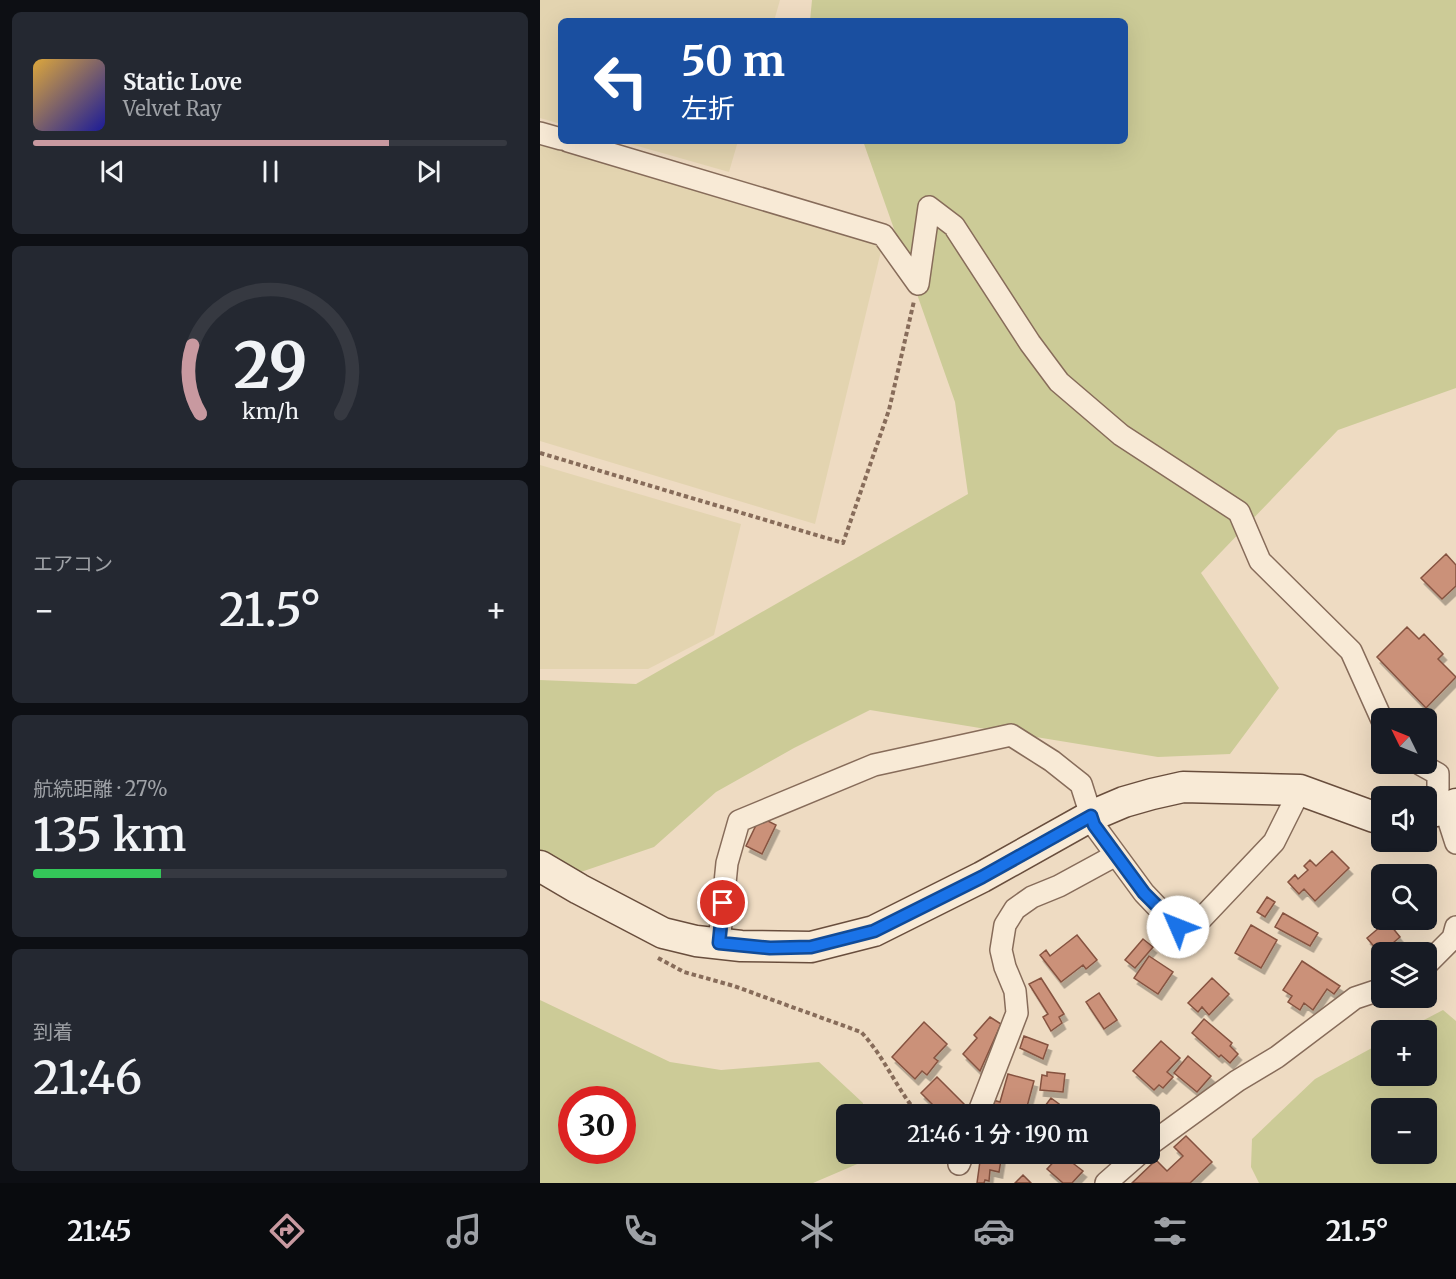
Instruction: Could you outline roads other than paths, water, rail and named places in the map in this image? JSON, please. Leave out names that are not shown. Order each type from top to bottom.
[{"type":"street","points":[[540,133],[558,138]]},
{"type":"street","points":[[578,144],[883,235],[918,284],[929,207],[954,226],[1030,343],[1059,382],[1121,435],[1239,512],[1260,561],[1351,651],[1377,708]]},
{"type":"street","points":[[719,943],[727,863],[739,821],[874,765],[1011,735],[1052,761],[1081,784],[1094,825],[1144,893],[1185,936],[1274,842],[1300,790]]},
{"type":"street","points":[[1437,773],[1438,799],[1456,843]]},
{"type":"street","points":[[540,866],[663,933],[696,941],[754,947],[811,947],[874,931],[982,877],[1091,816],[1124,802],[1183,787],[1300,790],[1371,816]]},
{"type":"street","points":[[982,1104],[1017,1013],[1015,990],[1005,967],[1001,950],[1005,925],[1015,909],[1032,897],[1059,886],[1116,855]]},
{"type":"street","points":[[1437,954],[1453,938],[1456,927]]},
{"type":"street","points":[[1160,1136],[1237,1081],[1277,1057],[1355,998],[1371,993]]},
{"type":"street","points":[[1106,1183],[1128,1164]]}]
